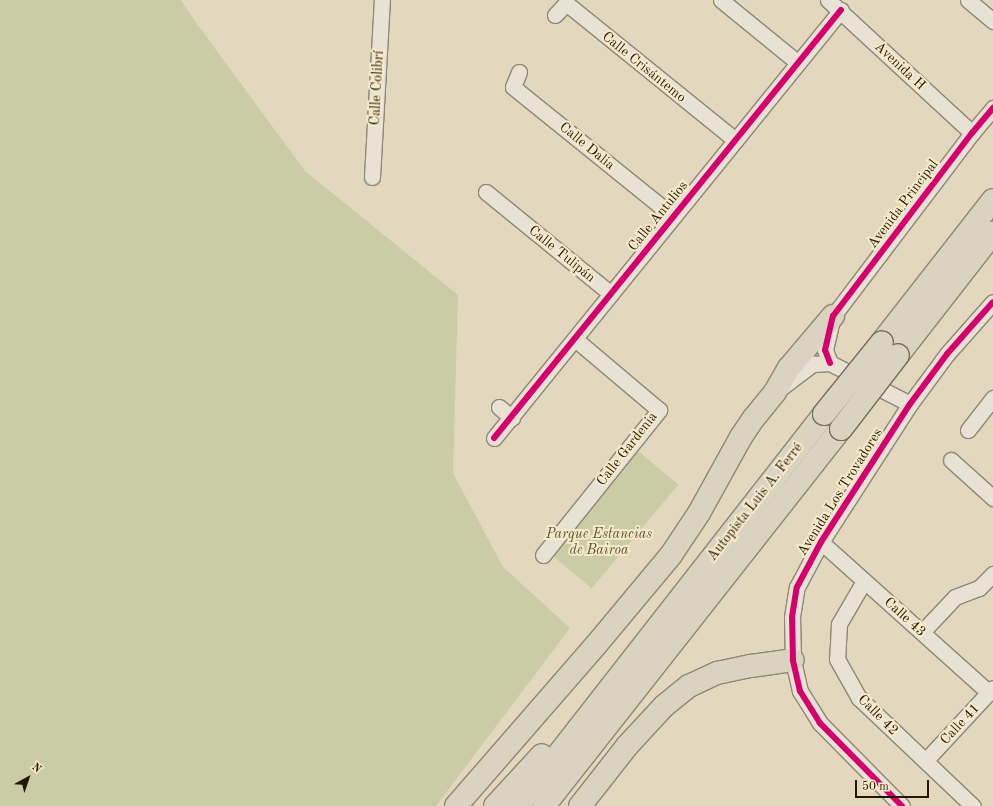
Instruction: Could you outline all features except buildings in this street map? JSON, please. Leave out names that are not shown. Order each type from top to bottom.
[{"type":"highway","name":"Autopista Luis A. Ferré","points":[[544,806],[841,429],[890,349],[993,200]]},
{"type":"highway","name":"Autopista Luis A. Ferré","points":[[518,806],[824,414],[890,349],[993,233]]},
{"type":"highway","points":[[456,806],[596,645],[671,555],[699,513],[741,438],[774,392],[789,368],[833,316]]},
{"type":"highway","points":[[580,806],[627,746],[664,706],[689,686],[717,673],[793,660]]},
{"type":"highway","points":[[560,806],[607,743],[631,696]]},
{"type":"highway","points":[[495,806],[560,735],[590,712]]},
{"type":"street","name":"Calle Colibrí","points":[[372,177],[382,0]]},
{"type":"street","points":[[721,0],[798,62]]},
{"type":"street","name":"Avenida H","points":[[828,0],[841,10],[972,133]]},
{"type":"street","points":[[968,0],[993,20]]},
{"type":"street","name":"Calle Crisántemo","points":[[555,15],[566,3],[735,140]]},
{"type":"street","name":"Calle Antulios","points":[[494,438],[512,418],[673,216],[841,10]]},
{"type":"street","name":"Calle Dalia","points":[[520,72],[513,87],[673,216]]},
{"type":"street","name":"Avenida Principal","points":[[833,316],[972,133],[993,108]]},
{"type":"street","name":"Calle Tulipán","points":[[486,192],[510,219],[611,294]]},
{"type":"street","name":"Avenida Los Trovadores","points":[[902,806],[820,723],[800,691],[793,660],[792,617],[797,587],[821,542],[910,404],[947,354],[993,302]]},
{"type":"street","points":[[830,363],[825,350],[833,316]]},
{"type":"street","name":"Calle Gardenia","points":[[543,555],[659,410],[575,339]]},
{"type":"street","points":[[774,392],[813,364],[830,363],[910,404]]},
{"type":"street","points":[[968,430],[993,398]]},
{"type":"street","points":[[499,408],[512,418]]},
{"type":"street","points":[[951,460],[993,498]]},
{"type":"street","name":"Calle 43","points":[[821,542],[991,691]]},
{"type":"street","points":[[922,632],[955,597],[979,588],[993,574]]},
{"type":"street","name":"Calle 42","points":[[864,581],[839,624],[837,659],[859,698],[973,806]]},
{"type":"street","name":"Calle 41","points":[[926,760],[991,691]]},
{"type":"green space","points":[[0,0],[181,0],[305,171],[458,295],[453,473],[503,567],[570,628],[436,806],[0,806]]},
{"type":"green space","name":"Parque Estancias de Bairoa","points":[[637,450],[678,485],[592,588],[550,553]]},
{"type":"cycle path","points":[[494,438],[841,10]]},
{"type":"cycle path","points":[[830,363],[825,350],[833,316],[972,133],[993,108]]},
{"type":"cycle path","points":[[902,806],[820,723],[800,691],[793,660],[792,617],[797,587],[821,542],[910,404],[947,354],[993,302]]}]
